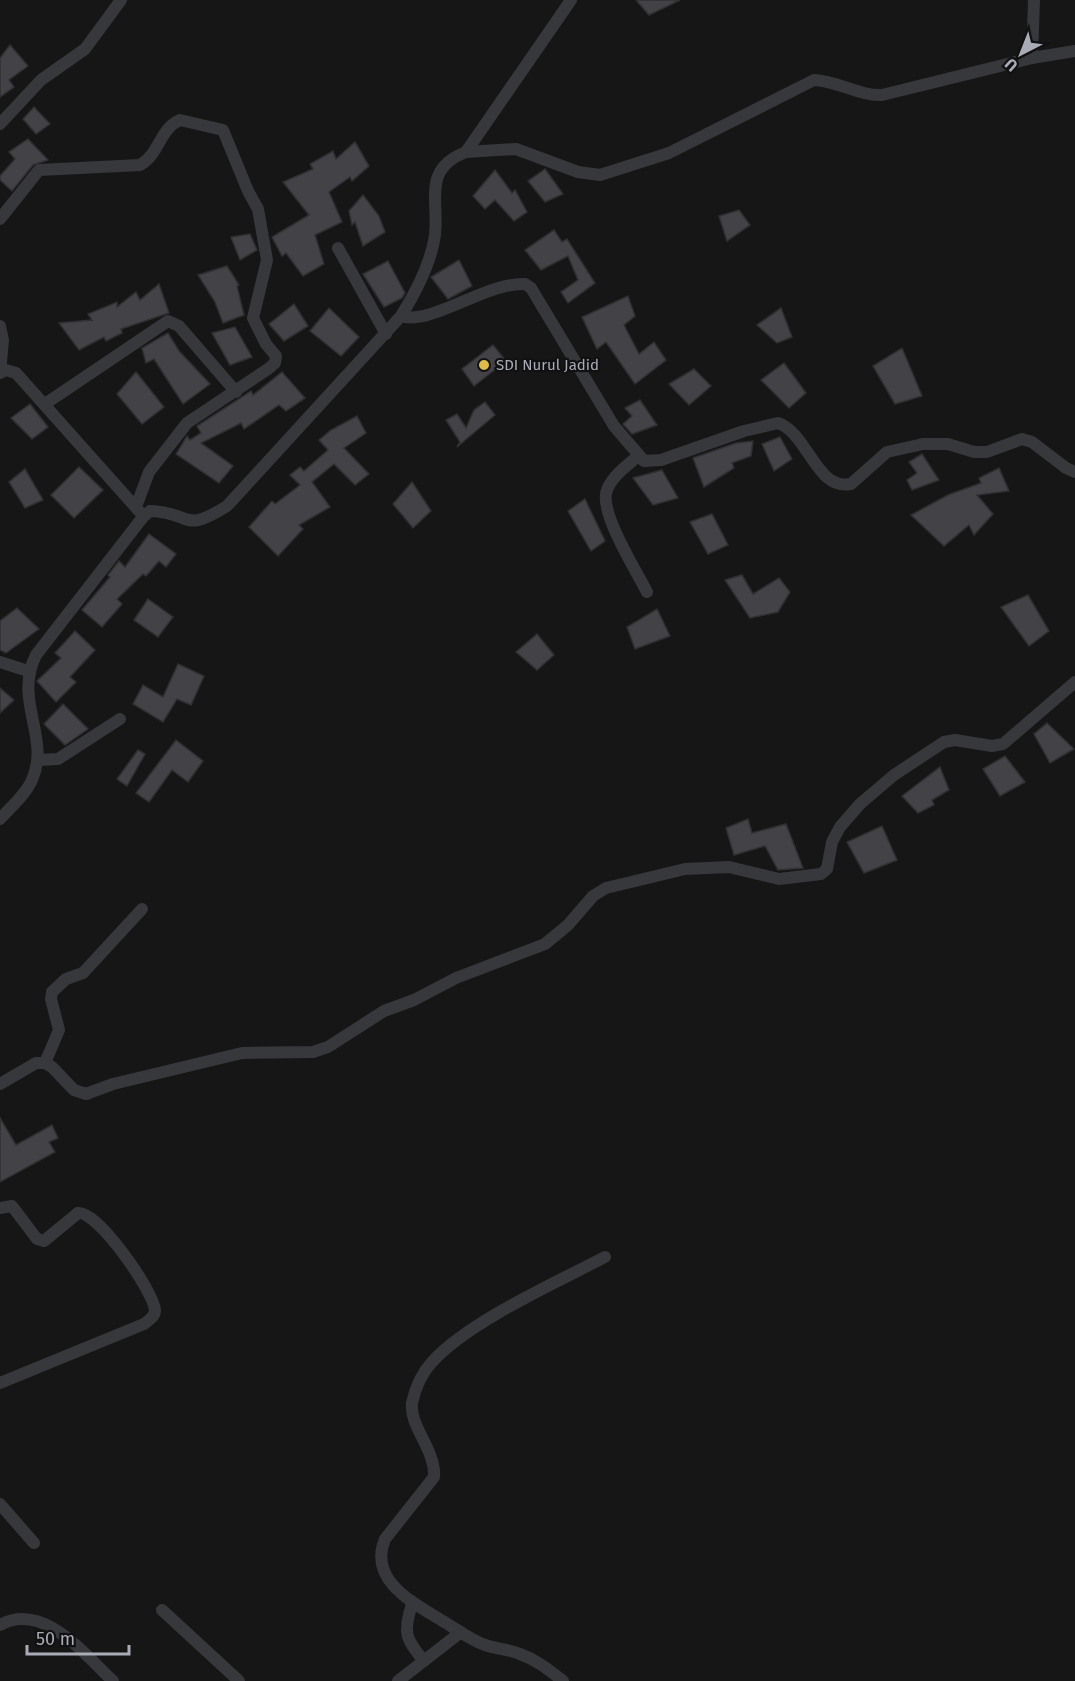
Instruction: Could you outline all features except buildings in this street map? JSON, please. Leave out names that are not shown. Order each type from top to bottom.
[{"type":"street","points":[[0,124],[41,80],[85,49],[122,0]]},
{"type":"street","points":[[466,152],[571,0]]},
{"type":"street","points":[[1032,58],[1034,0]]},
{"type":"street","points":[[140,512],[158,511],[196,522],[226,506],[386,334],[414,295],[435,234],[434,189],[437,176],[455,156],[466,152],[516,148],[578,172],[600,176],[669,153],[814,80],[825,81],[871,95],[882,94],[1032,58],[1075,51]]},
{"type":"street","points":[[0,219],[39,170],[140,165],[152,155],[165,129],[180,120],[223,130],[248,191],[258,209],[262,226],[267,260],[253,318],[266,344],[276,356],[275,363],[268,369],[236,393],[187,423],[149,472],[140,512],[36,655],[28,671],[27,690],[39,760],[31,782],[0,819]]},
{"type":"street","points":[[338,248],[386,334]]},
{"type":"street","points":[[401,316],[410,319],[422,316],[488,290],[525,284],[531,288],[614,426],[638,456],[644,460],[661,460],[744,431],[778,423],[795,433],[817,467],[825,475],[834,483],[844,485],[851,484],[887,452],[923,444],[948,444],[974,452],[987,452],[1022,439],[1032,442],[1066,468],[1075,472]]},
{"type":"street","points":[[45,404],[168,321],[179,326],[236,393]]},
{"type":"street","points":[[0,326],[3,340],[0,373]]},
{"type":"street","points":[[0,373],[6,370],[16,373],[140,512]]},
{"type":"street","points":[[638,456],[611,482],[606,492],[605,503],[615,529],[647,592]]},
{"type":"street","points":[[0,662],[28,671]]},
{"type":"street","points":[[0,1084],[36,1063],[45,1063],[52,1066],[74,1090],[86,1094],[113,1084],[242,1053],[313,1052],[328,1047],[384,1011],[414,1000],[456,978],[545,944],[568,925],[593,896],[606,888],[685,869],[729,867],[778,879],[821,874],[827,869],[832,842],[840,827],[860,804],[894,775],[944,742],[955,740],[992,746],[1003,744],[1075,682]]},
{"type":"street","points":[[39,760],[58,759],[97,731],[120,719]]},
{"type":"street","points":[[45,1063],[59,1030],[51,999],[52,992],[66,978],[83,973],[142,909]]},
{"type":"street","points":[[0,1208],[12,1206],[37,1239],[44,1241],[78,1213],[87,1214],[118,1246],[148,1291],[155,1311],[154,1316],[144,1324],[0,1383]]},
{"type":"street","points":[[563,1681],[538,1662],[519,1653],[483,1645],[412,1604],[388,1576],[381,1564],[381,1550],[385,1539],[434,1477],[432,1458],[413,1415],[412,1405],[425,1371],[444,1351],[487,1320],[604,1257]]},
{"type":"street","points":[[0,1504],[34,1542]]},
{"type":"street","points":[[412,1604],[406,1622],[407,1638],[424,1661]]},
{"type":"street","points":[[162,1610],[239,1681]]},
{"type":"street","points":[[0,1625],[26,1617],[56,1629],[113,1681]]},
{"type":"street","points":[[399,1681],[461,1632]]},
{"type":"place","name":"SDI Nurul Jadid","points":[[484,365]]}]
